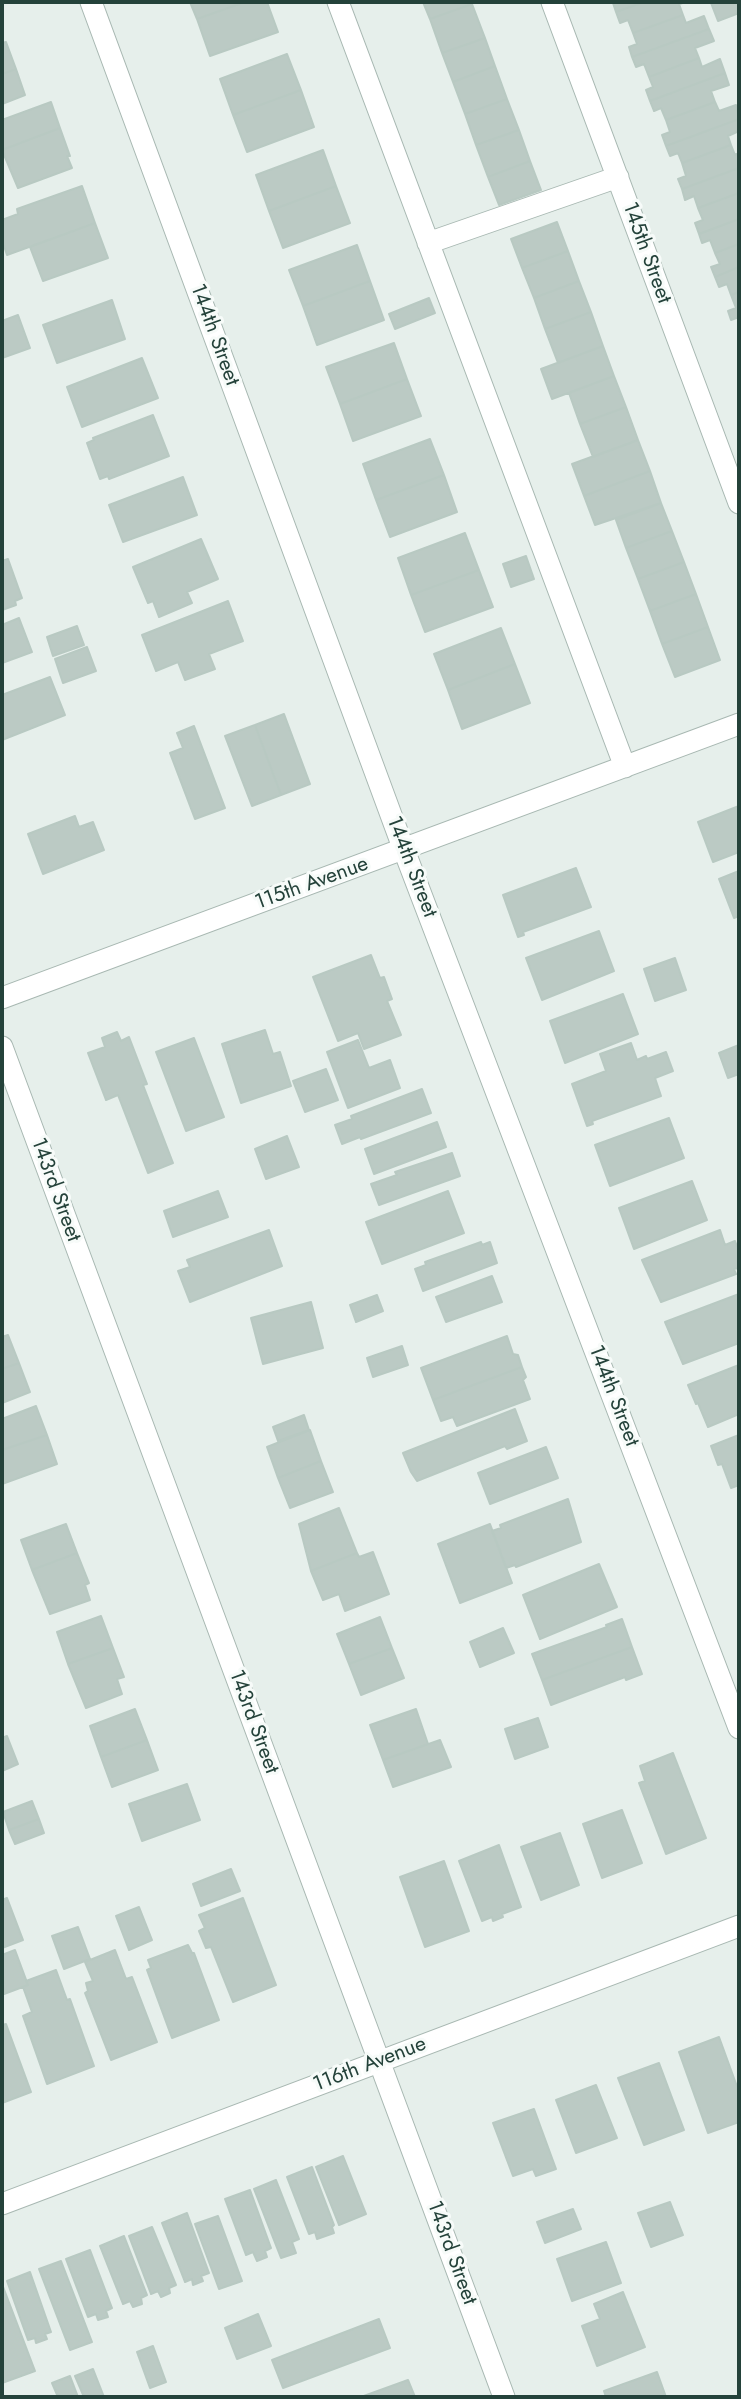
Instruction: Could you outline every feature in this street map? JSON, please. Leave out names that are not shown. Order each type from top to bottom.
[{"type":"street","name":"144th Street","points":[[91,2],[404,850],[739,1728]]},
{"type":"street","points":[[338,2],[625,767]]},
{"type":"street","name":"145th Street","points":[[552,2],[739,503]]},
{"type":"street","points":[[428,243],[618,177]]},
{"type":"street","name":"115th Avenue","points":[[2,998],[739,724]]},
{"type":"street","name":"143rd Street","points":[[2,1046],[504,2397]]},
{"type":"street","name":"116th Avenue","points":[[2,2204],[739,1926]]},
{"type":"building","points":[[190,2],[245,2],[197,19]]},
{"type":"building","points":[[245,2],[267,2],[278,32],[210,56],[197,19]]},
{"type":"building","points":[[423,2],[471,2],[472,4],[430,19]]},
{"type":"building","points":[[644,2],[616,12],[613,3]]},
{"type":"building","points":[[644,2],[686,2],[679,4],[683,15],[633,33],[628,20],[620,23],[616,12]]},
{"type":"building","points":[[739,2],[739,13],[718,21],[711,3]]},
{"type":"building","points":[[472,4],[485,38],[442,53],[430,19]]},
{"type":"building","points":[[683,15],[686,23],[704,16],[709,29],[632,57],[629,47],[637,44],[633,33]]},
{"type":"building","points":[[709,29],[714,41],[695,48],[699,58],[649,77],[644,64],[636,67],[632,57]]},
{"type":"building","points":[[485,38],[495,66],[453,82],[442,53]]},
{"type":"building","points":[[6,42],[16,69],[2,74],[2,43]]},
{"type":"building","points":[[287,54],[301,90],[233,115],[220,79]]},
{"type":"building","points":[[699,58],[702,67],[720,59],[725,73],[650,101],[646,90],[653,87],[649,77]]},
{"type":"building","points":[[495,66],[507,99],[465,114],[453,82]]},
{"type":"building","points":[[16,69],[25,95],[2,104],[2,74]]},
{"type":"building","points":[[725,73],[729,85],[711,91],[715,102],[666,120],[661,108],[654,111],[650,101]]},
{"type":"building","points":[[301,90],[314,127],[247,152],[233,115]]},
{"type":"building","points":[[507,99],[519,130],[476,145],[465,114]]},
{"type":"building","points":[[51,102],[60,128],[2,150],[2,120]]},
{"type":"building","points":[[715,102],[719,111],[736,105],[739,119],[666,146],[662,135],[670,132],[666,120]]},
{"type":"building","points":[[739,119],[739,131],[728,136],[731,145],[682,163],[678,153],[670,156],[666,146]]},
{"type":"building","points":[[60,128],[72,168],[18,188],[2,150]]},
{"type":"building","points":[[519,130],[530,161],[488,177],[476,145]]},
{"type":"building","points":[[731,145],[735,155],[739,153],[739,168],[682,189],[678,179],[686,176],[682,163]]},
{"type":"building","points":[[323,150],[336,186],[269,211],[256,175]]},
{"type":"building","points":[[530,161],[541,190],[499,205],[488,177]]},
{"type":"building","points":[[739,168],[739,193],[698,208],[694,196],[685,200],[682,189]]},
{"type":"building","points":[[82,186],[95,223],[7,255],[2,240],[2,220],[18,214],[17,209]]},
{"type":"building","points":[[336,186],[350,223],[283,248],[269,211]]},
{"type":"building","points":[[739,193],[739,219],[699,234],[695,223],[703,220],[698,208]]},
{"type":"building","points":[[739,219],[739,244],[715,253],[710,240],[702,243],[699,234]]},
{"type":"building","points":[[557,222],[568,251],[522,268],[511,239]]},
{"type":"building","points":[[95,223],[108,258],[43,281],[30,247]]},
{"type":"building","points":[[739,244],[739,267],[715,277],[711,267],[720,264],[715,253]]},
{"type":"building","points":[[357,245],[370,281],[303,306],[289,270]]},
{"type":"building","points":[[568,251],[579,281],[534,298],[522,268]]},
{"type":"building","points":[[739,267],[739,292],[731,295],[727,284],[719,287],[715,277]]},
{"type":"building","points":[[370,281],[384,320],[317,345],[303,306]]},
{"type":"building","points":[[579,281],[591,312],[545,329],[534,298]]},
{"type":"building","points":[[739,292],[739,317],[731,320],[728,311],[736,308],[731,295]]},
{"type":"building","points":[[429,298],[435,313],[395,329],[389,314]]},
{"type":"building","points":[[112,300],[125,339],[57,363],[43,325]]},
{"type":"building","points":[[591,312],[603,346],[558,363],[545,329]]},
{"type":"building","points":[[18,315],[30,348],[2,358],[2,321]]},
{"type":"building","points":[[394,343],[407,379],[340,404],[326,367]]},
{"type":"building","points":[[603,346],[614,376],[552,399],[541,369]]},
{"type":"building","points":[[142,358],[158,398],[82,427],[67,387]]},
{"type":"building","points":[[614,376],[626,407],[580,424],[569,393]]},
{"type":"building","points":[[407,379],[421,416],[353,441],[340,404]]},
{"type":"building","points":[[626,407],[638,440],[593,457],[580,424]]},
{"type":"building","points":[[153,415],[169,456],[109,479],[108,476],[100,479],[87,443],[94,440],[93,438]]},
{"type":"building","points":[[430,439],[444,475],[376,500],[363,464]]},
{"type":"building","points":[[638,440],[650,471],[584,496],[572,464]]},
{"type":"building","points":[[650,471],[661,503],[595,525],[584,496]]},
{"type":"building","points":[[444,475],[457,512],[390,537],[376,500]]},
{"type":"building","points":[[183,477],[197,515],[123,542],[109,505]]},
{"type":"building","points":[[661,503],[672,531],[626,548],[616,520]]},
{"type":"building","points":[[672,531],[684,562],[638,579],[626,548]]},
{"type":"building","points":[[465,533],[479,570],[411,595],[398,558]]},
{"type":"building","points":[[201,539],[218,579],[187,592],[192,603],[159,617],[153,601],[148,603],[133,567]]},
{"type":"building","points":[[526,556],[534,579],[511,587],[503,564]]},
{"type":"building","points":[[8,559],[22,598],[15,601],[16,605],[2,610],[2,561]]},
{"type":"building","points":[[684,562],[696,594],[650,611],[638,579]]},
{"type":"building","points":[[479,570],[493,607],[425,632],[411,595]]},
{"type":"building","points":[[696,594],[708,627],[662,644],[650,611]]},
{"type":"building","points":[[228,601],[243,641],[209,654],[215,669],[185,680],[178,662],[156,671],[142,635]]},
{"type":"building","points":[[19,618],[32,652],[2,663],[2,625]]},
{"type":"building","points":[[77,626],[84,645],[53,656],[47,637]]},
{"type":"building","points":[[708,627],[720,660],[675,677],[662,644]]},
{"type":"building","points":[[501,628],[515,664],[448,690],[434,654]]},
{"type":"building","points":[[87,647],[96,671],[63,683],[55,659]]},
{"type":"building","points":[[515,664],[530,703],[462,729],[448,690]]},
{"type":"building","points":[[50,677],[65,715],[2,740],[2,695]]},
{"type":"building","points":[[284,714],[310,784],[281,795],[255,725]]},
{"type":"building","points":[[255,725],[281,795],[252,806],[225,736]]},
{"type":"building","points":[[194,726],[225,808],[195,819],[170,753],[183,748],[177,733]]},
{"type":"building","points":[[739,806],[739,852],[713,862],[698,822]]},
{"type":"building","points":[[75,816],[79,827],[93,822],[104,850],[43,874],[28,834]]},
{"type":"building","points":[[576,868],[591,907],[523,932],[524,935],[518,937],[503,895]]},
{"type":"building","points":[[739,871],[739,916],[734,918],[719,879]]},
{"type":"building","points":[[599,931],[614,971],[542,1000],[526,958]]},
{"type":"building","points":[[371,955],[380,978],[384,977],[392,999],[387,1001],[401,1035],[364,1049],[358,1033],[338,1041],[313,977]]},
{"type":"building","points":[[675,958],[686,990],[655,1001],[644,969]]},
{"type":"building","points":[[623,994],[638,1034],[565,1063],[550,1021]]},
{"type":"building","points":[[265,1030],[273,1054],[280,1052],[291,1086],[241,1103],[222,1044]]},
{"type":"building","points":[[117,1032],[121,1041],[129,1037],[147,1084],[143,1085],[173,1163],[148,1173],[118,1095],[106,1100],[88,1053],[105,1047],[102,1038]]},
{"type":"building","points":[[194,1038],[224,1117],[186,1131],[156,1052]]},
{"type":"building","points":[[358,1040],[369,1068],[390,1060],[400,1088],[348,1108],[327,1052]]},
{"type":"building","points":[[631,1043],[637,1060],[666,1052],[673,1071],[655,1078],[661,1096],[592,1121],[593,1124],[587,1126],[572,1084],[606,1071],[600,1054]]},
{"type":"building","points":[[739,1045],[739,1074],[728,1078],[719,1053]]},
{"type":"building","points":[[326,1069],[338,1100],[305,1112],[293,1081]]},
{"type":"building","points":[[422,1089],[431,1113],[342,1144],[335,1125],[352,1119],[351,1116]]},
{"type":"building","points":[[669,1118],[684,1158],[610,1186],[595,1145]]},
{"type":"building","points":[[437,1122],[446,1147],[374,1174],[365,1149]]},
{"type":"building","points":[[287,1136],[299,1167],[266,1179],[255,1149]]},
{"type":"building","points":[[452,1153],[460,1176],[379,1205],[371,1184],[397,1175],[395,1172]]},
{"type":"building","points":[[692,1181],[707,1220],[634,1249],[619,1208]]},
{"type":"building","points":[[218,1191],[228,1217],[173,1237],[164,1211]]},
{"type":"building","points":[[448,1191],[464,1233],[382,1264],[366,1222]]},
{"type":"building","points":[[269,1230],[282,1266],[190,1302],[178,1271],[190,1267],[187,1260]]},
{"type":"building","points":[[720,1230],[725,1245],[735,1241],[739,1252],[739,1268],[734,1269],[736,1274],[661,1302],[642,1260]]},
{"type":"building","points":[[481,1242],[482,1245],[490,1242],[497,1263],[423,1291],[415,1269],[426,1265],[425,1262]]},
{"type":"building","points":[[492,1276],[502,1302],[446,1322],[436,1297]]},
{"type":"building","points":[[739,1294],[739,1343],[683,1364],[665,1322]]},
{"type":"building","points":[[377,1295],[383,1311],[356,1322],[350,1305]]},
{"type":"building","points":[[311,1302],[323,1348],[263,1364],[251,1318]]},
{"type":"building","points":[[8,1335],[19,1363],[2,1369],[2,1337]]},
{"type":"building","points":[[507,1336],[513,1354],[518,1355],[522,1367],[433,1400],[421,1368]]},
{"type":"building","points":[[402,1346],[408,1365],[373,1377],[367,1358]]},
{"type":"building","points":[[19,1363],[30,1392],[2,1403],[2,1369]]},
{"type":"building","points":[[739,1365],[739,1414],[708,1427],[688,1385]]},
{"type":"building","points":[[522,1367],[526,1377],[523,1380],[530,1399],[457,1426],[453,1417],[441,1421],[433,1400]]},
{"type":"building","points":[[36,1406],[47,1435],[2,1450],[2,1419]]},
{"type":"building","points":[[515,1409],[527,1441],[507,1449],[505,1446],[417,1481],[403,1453]]},
{"type":"building","points":[[304,1415],[309,1430],[278,1441],[273,1427]]},
{"type":"building","points":[[310,1430],[321,1461],[278,1478],[267,1447]]},
{"type":"building","points":[[47,1435],[57,1464],[2,1484],[2,1450]]},
{"type":"building","points":[[739,1435],[739,1485],[731,1488],[722,1464],[718,1465],[711,1446]]},
{"type":"building","points":[[546,1447],[558,1478],[490,1504],[478,1473]]},
{"type":"building","points":[[321,1461],[333,1492],[290,1508],[278,1478]]},
{"type":"building","points":[[568,1499],[581,1542],[516,1567],[506,1568],[492,1531],[501,1528],[500,1525]]},
{"type":"building","points":[[339,1508],[357,1553],[311,1571],[299,1524]]},
{"type":"building","points":[[66,1524],[77,1553],[32,1570],[21,1540]]},
{"type":"building","points":[[490,1524],[512,1583],[460,1603],[438,1544]]},
{"type":"building","points":[[373,1552],[389,1594],[345,1611],[339,1594],[323,1600],[311,1571],[357,1553],[359,1557]]},
{"type":"building","points":[[77,1553],[89,1583],[85,1585],[90,1600],[50,1614],[32,1570]]},
{"type":"building","points":[[599,1564],[617,1607],[540,1639],[523,1595]]},
{"type":"building","points":[[101,1616],[113,1648],[68,1664],[57,1632]]},
{"type":"building","points":[[380,1617],[392,1648],[349,1664],[337,1634]]},
{"type":"building","points":[[622,1619],[632,1647],[542,1680],[532,1654]]},
{"type":"building","points":[[503,1628],[514,1653],[480,1667],[470,1642]]},
{"type":"building","points":[[632,1647],[642,1674],[626,1680],[625,1677],[551,1705],[542,1680]]},
{"type":"building","points":[[113,1648],[124,1677],[117,1679],[122,1694],[86,1708],[68,1664]]},
{"type":"building","points":[[392,1648],[404,1678],[361,1695],[349,1664]]},
{"type":"building","points":[[135,1709],[147,1740],[101,1757],[90,1726]]},
{"type":"building","points":[[416,1709],[428,1744],[383,1760],[370,1725]]},
{"type":"building","points":[[538,1718],[548,1747],[515,1759],[505,1729]]},
{"type":"building","points":[[7,1736],[18,1764],[2,1771],[2,1738]]},
{"type":"building","points":[[147,1740],[158,1770],[112,1787],[101,1757]]},
{"type":"building","points":[[440,1740],[451,1767],[393,1787],[383,1760]]},
{"type":"building","points":[[673,1753],[706,1838],[666,1854],[639,1783],[645,1781],[640,1766]]},
{"type":"building","points":[[187,1784],[200,1820],[142,1841],[129,1804]]},
{"type":"building","points":[[32,1801],[39,1819],[9,1830],[3,1812]]},
{"type":"building","points":[[622,1810],[642,1863],[602,1878],[583,1824]]},
{"type":"building","points":[[39,1819],[44,1833],[15,1844],[9,1830]]},
{"type":"building","points":[[560,1833],[579,1885],[541,1900],[521,1847]]},
{"type":"building","points":[[499,1845],[521,1907],[502,1914],[503,1917],[493,1921],[492,1917],[482,1921],[459,1861]]},
{"type":"building","points":[[444,1861],[469,1931],[425,1947],[400,1877]]},
{"type":"building","points":[[231,1869],[240,1891],[201,1906],[193,1884]]},
{"type":"building","points":[[7,1898],[23,1940],[2,1948],[2,1900]]},
{"type":"building","points":[[243,1898],[276,1985],[233,2002],[211,1947],[206,1948],[199,1931],[205,1928],[199,1915]]},
{"type":"building","points":[[139,1907],[152,1940],[129,1950],[116,1916]]},
{"type":"building","points":[[78,1927],[90,1959],[64,1969],[52,1936]]},
{"type":"building","points":[[188,1945],[194,1953],[219,2020],[172,2038],[147,1970],[151,1968],[148,1960]]},
{"type":"building","points":[[15,1950],[28,1985],[4,1994],[2,1955]]},
{"type":"building","points":[[115,1950],[126,1979],[132,1977],[157,2042],[111,2060],[85,1993],[88,1991],[86,1983],[93,1981],[85,1962]]},
{"type":"building","points":[[56,1970],[67,2000],[70,1999],[94,2066],[47,2084],[23,2016],[32,2012],[23,1987],[28,1985],[26,1981]]},
{"type":"building","points":[[6,2024],[31,2092],[2,2103],[2,2025]]},
{"type":"building","points":[[719,2037],[739,2092],[739,2122],[708,2133],[679,2052]]},
{"type":"building","points":[[659,2063],[684,2130],[644,2145],[618,2078]]},
{"type":"building","points":[[596,2085],[617,2138],[576,2153],[556,2100]]},
{"type":"building","points":[[534,2109],[556,2169],[536,2176],[533,2169],[513,2176],[493,2123]]},
{"type":"building","points":[[343,2156],[366,2214],[339,2225],[316,2167]]},
{"type":"building","points":[[312,2167],[334,2225],[334,2233],[317,2239],[315,2232],[309,2234],[287,2177]]},
{"type":"building","points":[[276,2180],[299,2239],[292,2242],[296,2253],[281,2258],[254,2189]]},
{"type":"building","points":[[250,2190],[271,2248],[265,2251],[267,2257],[257,2261],[253,2252],[246,2255],[225,2199]]},
{"type":"building","points":[[670,2202],[683,2235],[651,2247],[638,2213]]},
{"type":"building","points":[[573,2209],[581,2229],[545,2243],[537,2222]]},
{"type":"building","points":[[187,2213],[209,2273],[201,2276],[203,2281],[193,2285],[192,2279],[185,2282],[162,2223]]},
{"type":"building","points":[[218,2216],[242,2281],[219,2289],[195,2224]]},
{"type":"building","points":[[152,2227],[176,2285],[169,2288],[170,2293],[161,2297],[158,2291],[151,2294],[129,2236]]},
{"type":"building","points":[[124,2236],[147,2295],[141,2298],[142,2304],[133,2307],[130,2301],[123,2304],[100,2246]]},
{"type":"building","points":[[606,2242],[621,2283],[572,2301],[557,2259]]},
{"type":"building","points":[[90,2250],[112,2308],[106,2311],[108,2317],[98,2320],[96,2314],[88,2317],[66,2259]]},
{"type":"building","points":[[61,2261],[92,2342],[70,2350],[39,2269]]},
{"type":"building","points":[[30,2272],[51,2332],[45,2334],[47,2339],[36,2343],[35,2338],[28,2340],[7,2281]]},
{"type":"building","points":[[2,2284],[35,2371],[2,2383]]},
{"type":"building","points":[[623,2292],[645,2347],[597,2366],[582,2326],[600,2319],[594,2304]]},
{"type":"building","points":[[258,2314],[271,2346],[237,2359],[225,2328]]},
{"type":"building","points":[[379,2319],[390,2348],[283,2388],[272,2360]]},
{"type":"building","points":[[153,2346],[166,2382],[150,2388],[137,2352]]},
{"type":"building","points":[[93,2369],[104,2397],[84,2397],[75,2376]]},
{"type":"building","points":[[657,2372],[666,2397],[606,2397],[604,2391]]},
{"type":"building","points":[[70,2376],[78,2397],[58,2397],[52,2383]]},
{"type":"building","points":[[408,2380],[415,2397],[361,2397]]}]
